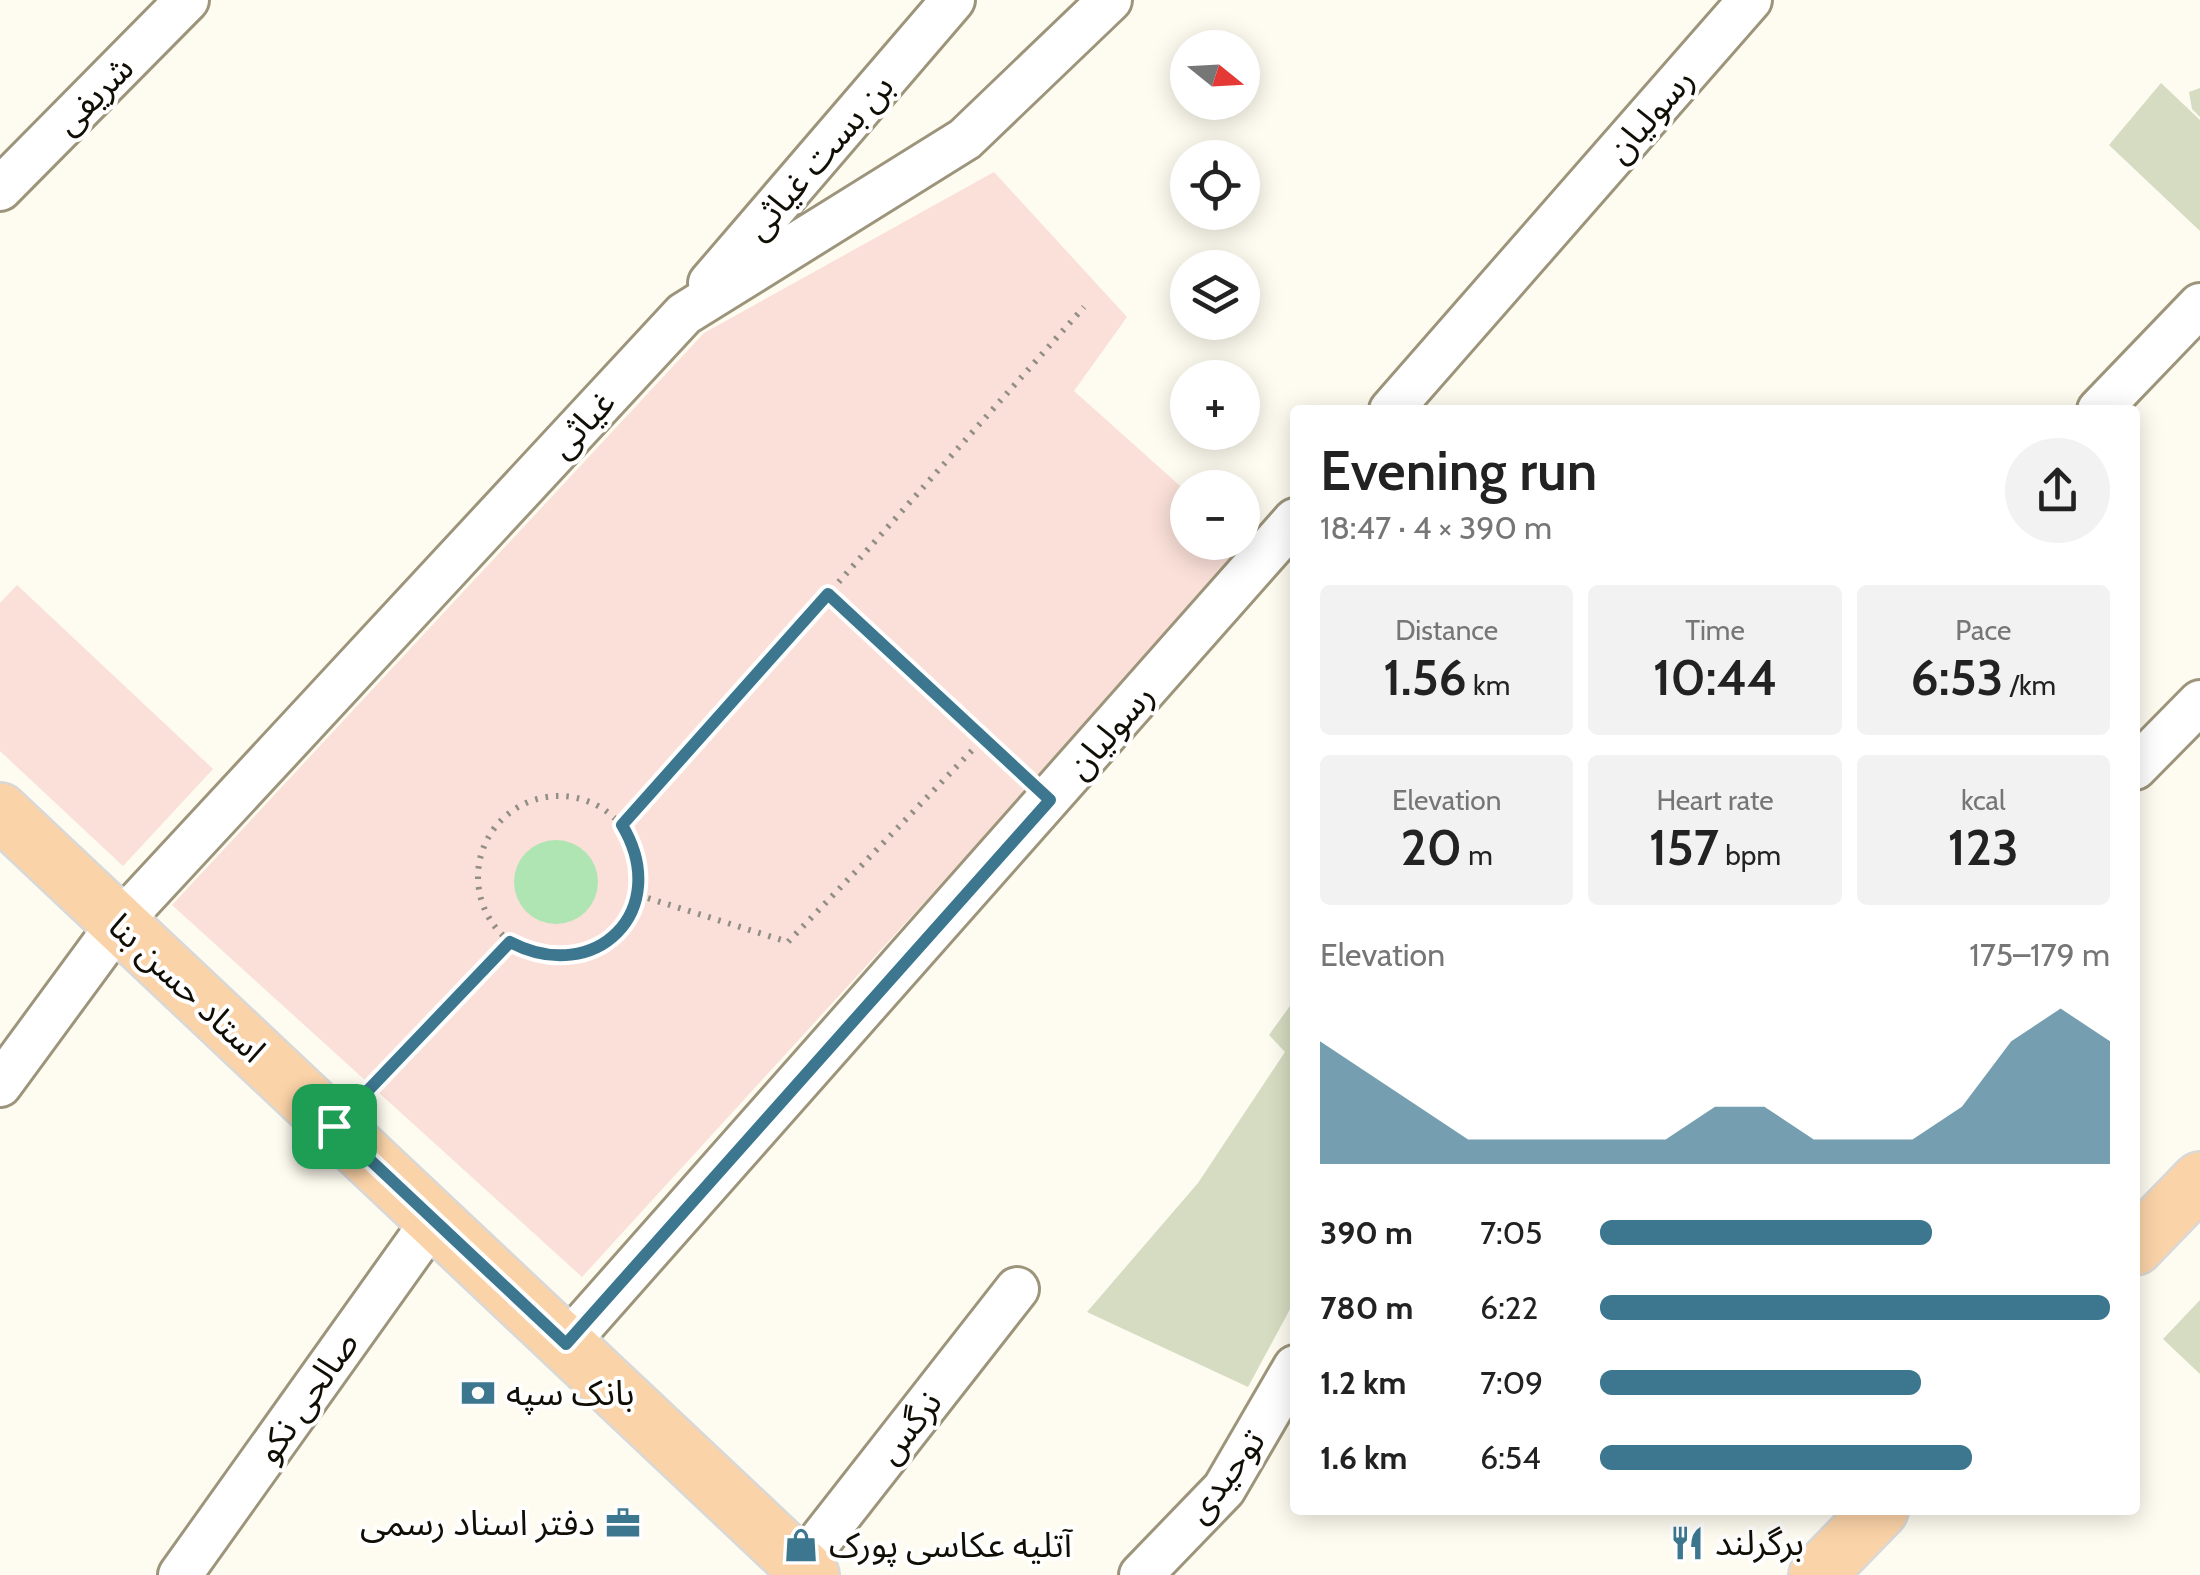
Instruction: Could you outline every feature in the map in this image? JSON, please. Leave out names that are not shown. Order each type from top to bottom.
[{"type":"main road","name":"استاد حسن بنا","points":[[0,811],[802,1572]]},
{"type":"main road","points":[[2140,1242],[2200,1180]]},
{"type":"main road","points":[[1818,1575],[1875,1515]]},
{"type":"street","name":"شریفی","points":[[0,190],[187,0]]},
{"type":"street","name":"بن بست غیاثی","points":[[684,314],[953,0]]},
{"type":"street","name":"غیاثی","points":[[0,1085],[119,923],[684,314],[965,139],[1110,0]]},
{"type":"street","name":"رسولیان","points":[[1395,405],[1750,0]]},
{"type":"street","points":[[2104,405],[2200,305]]},
{"type":"street","name":"رسولیان","points":[[566,1344],[1290,526]]},
{"type":"street","points":[[2140,763],[2200,702]]},
{"type":"street","name":"صالحی نکو","points":[[180,1575],[434,1219]]},
{"type":"street","name":"نرگس","points":[[802,1572],[1016,1289]]},
{"type":"street","name":"توحیدی","points":[[1141,1575],[1224,1489],[1290,1376]]},
{"type":"path","points":[[622,825],[1084,307]]},
{"type":"path","points":[[828,594],[1050,800]]},
{"type":"path","points":[[638,895],[788,942],[984,738]]},
{"type":"path","points":[[548,796],[576,797],[601,807],[622,825],[634,846],[640,870],[638,895],[628,920],[610,940],[587,953],[561,958],[534,955],[510,942],[486,910],[478,870],[485,844],[500,821],[522,804],[548,796]]},
{"type":"path","points":[[334,1126],[510,942]]},
{"type":"shaded area","points":[[994,172],[1127,317],[1074,391],[1170,477],[1170,560],[1237,560],[582,1277],[172,905],[704,333]]},
{"type":"shaded area","points":[[17,585],[213,769],[123,866],[0,751],[0,603]]},
{"type":"shaded area","points":[[556,840],[572,843],[586,852],[595,866],[595,898],[586,912],[572,921],[556,924],[540,921],[526,912],[517,898],[514,882],[517,866],[526,852],[540,843]]},
{"type":"building","points":[[2161,83],[2200,120],[2200,231],[2109,145]]},
{"type":"building","points":[[2200,88],[2200,117],[2192,109],[2189,92]]},
{"type":"building","points":[[1290,1006],[1290,1309],[1248,1387],[1087,1312],[1198,1183],[1285,1052],[1269,1035]]},
{"type":"building","points":[[2200,1300],[2200,1374],[2163,1339]]},
{"type":"place","name":"بانک سپه","points":[[478,1393]]},
{"type":"place","name":"دفتر اسناد رسمی","points":[[623,1523]]},
{"type":"place","name":"برگرلند","points":[[1687,1543]]},
{"type":"place","name":"آتلیه عکاسی پورک","points":[[801,1545]]},
{"type":"route","points":[[828,594],[1050,800],[566,1344],[334,1126],[510,942],[534,955],[561,958],[587,953],[610,940],[628,920],[638,895],[640,870],[634,846],[622,825],[828,594]]}]
